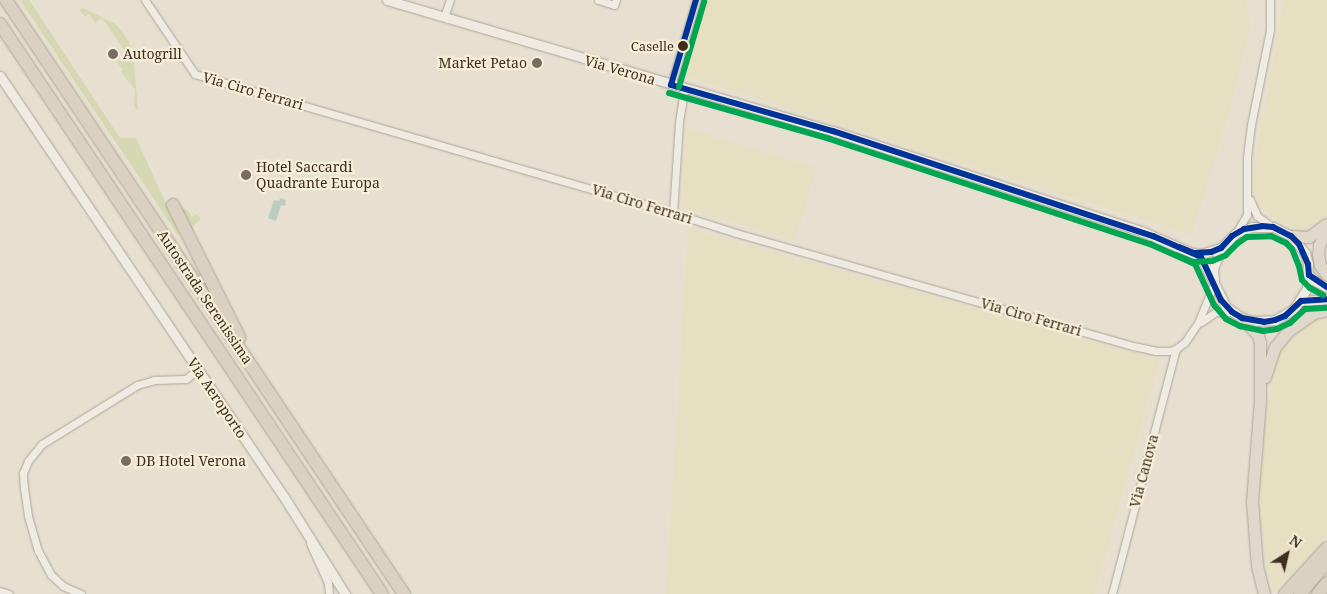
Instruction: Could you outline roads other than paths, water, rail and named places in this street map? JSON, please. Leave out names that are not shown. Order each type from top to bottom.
[{"type":"highway","name":"Autostrada Serenissima","points":[[6,0],[404,594]]},
{"type":"highway","name":"Autostrada Serenissima","points":[[0,24],[381,594]]},
{"type":"highway","points":[[173,206],[190,244],[232,321],[249,362]]},
{"type":"highway","points":[[1291,236],[1309,236],[1327,223]]},
{"type":"highway","points":[[1327,230],[1319,245],[1318,254],[1320,265],[1327,275]]},
{"type":"highway","points":[[1260,400],[1268,364],[1275,347],[1288,331],[1300,321],[1314,313],[1327,310]]},
{"type":"highway","points":[[1237,315],[1258,335],[1260,343],[1260,400],[1252,501],[1257,566],[1264,594]]},
{"type":"highway","points":[[1285,594],[1327,548]]},
{"type":"highway","points":[[1300,594],[1327,562]]},
{"type":"highway","points":[[1318,594],[1327,583]]},
{"type":"street","name":"Via Ciro Ferrari","points":[[145,0],[195,74],[673,212],[754,238],[1133,346],[1156,351],[1176,349]]},
{"type":"street","name":"Via Verona","points":[[387,0],[684,89],[833,131],[1142,231],[1194,253]]},
{"type":"street","points":[[444,18],[450,0]]},
{"type":"street","points":[[598,0],[614,5],[616,0]]},
{"type":"street","points":[[671,85],[696,0]]},
{"type":"street","points":[[1176,349],[1185,342],[1198,323],[1214,283],[1213,270],[1221,248],[1236,233],[1247,215],[1246,157],[1270,30],[1270,0]]},
{"type":"street","name":"Via Aeroporto","points":[[0,76],[198,369],[345,594]]},
{"type":"street","points":[[673,212],[679,122],[684,89]]},
{"type":"street","points":[[1198,323],[1210,314],[1237,315],[1258,322],[1275,320],[1290,313],[1301,301],[1307,288],[1309,275],[1305,253],[1291,236],[1273,227],[1253,211],[1248,192]]},
{"type":"street","points":[[1236,233],[1252,227],[1273,227]]},
{"type":"street","points":[[1194,253],[1206,253],[1221,248]]},
{"type":"street","points":[[1194,253],[1205,262],[1221,300],[1237,315]]},
{"type":"street","points":[[1309,275],[1315,282],[1327,287]]},
{"type":"street","points":[[1301,301],[1327,299]]},
{"type":"street","name":"Via Canova","points":[[1112,594],[1176,349]]},
{"type":"street","points":[[81,594],[63,586],[52,575],[38,551],[29,522],[24,489],[23,473],[28,461],[42,444],[137,385],[154,380],[186,379],[198,369]]},
{"type":"street","points":[[304,529],[328,583],[329,594]]},
{"type":"street","points":[[0,591],[9,594]]},
{"type":"place","name":"Caselle","points":[[683,46]]},
{"type":"place","name":"Autogrill","points":[[113,54]]},
{"type":"place","name":"Market Petao","points":[[537,63]]},
{"type":"place","name":"Hotel Saccardi Quadrante Europa","points":[[246,175]]},
{"type":"place","name":"DB Hotel Verona","points":[[126,461]]}]
